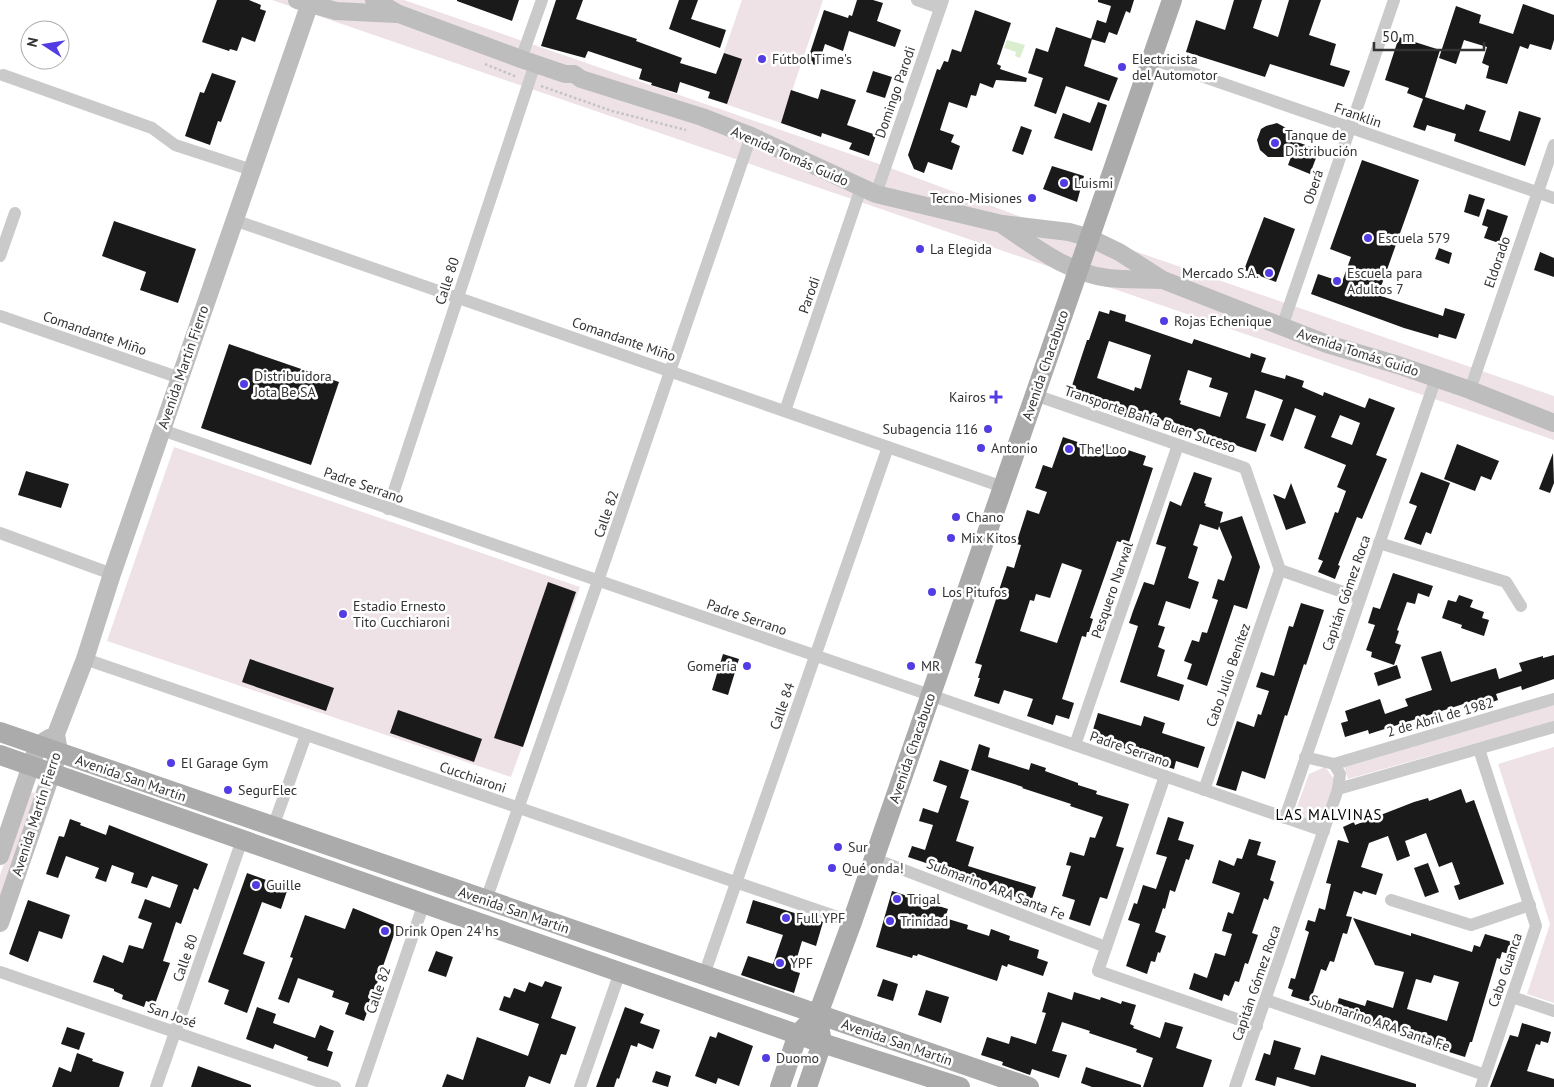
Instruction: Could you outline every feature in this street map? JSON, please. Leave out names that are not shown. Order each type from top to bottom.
[{"type":"main road","name":"Avenida Tomás Guido","points":[[374,0],[398,14],[528,62],[702,117],[751,136],[868,191],[1002,224],[1069,232],[1090,238],[1120,252],[1163,280],[1327,344],[1436,378],[1554,423]]},
{"type":"main road","name":"Avenida Chacabuco","points":[[780,1087],[798,1034],[818,1014],[875,859],[1172,0]]},
{"type":"main road","name":"Avenida Tomás Guido","points":[[306,2],[336,11],[398,14]]},
{"type":"main road","name":"Avenida Martín Fierro","points":[[0,923],[51,773],[57,743],[112,574],[252,170],[306,2]]},
{"type":"main road","name":"Avenida Tomás Guido","points":[[1002,224],[1055,261],[1078,270],[1107,278],[1163,280]]},
{"type":"main road","name":"Avenida San Martín","points":[[0,732],[38,745],[57,743],[273,827],[1029,1087]]},
{"type":"main road","name":"Avenida Martín Fierro","points":[[0,856],[38,745]]},
{"type":"main road","name":"Avenida San Martín","points":[[0,755],[822,1043],[960,1087]]},
{"type":"main road","name":"Avenida Chacabuco","points":[[807,1087],[822,1043],[818,1014]]},
{"type":"street","name":"Calle 80","points":[[388,509],[457,297],[528,62],[542,0]]},
{"type":"street","points":[[917,0],[941,4]]},
{"type":"street","name":"Oberá","points":[[1282,327],[1394,0]]},
{"type":"street","name":"Domingo Parodi","points":[[868,191],[941,4]]},
{"type":"street","name":"Franklin","points":[[1152,59],[1554,198]]},
{"type":"street","points":[[3,75],[152,128],[175,144],[252,170]]},
{"type":"street","name":"Calle 82","points":[[486,900],[751,136]]},
{"type":"street","name":"Eldorado","points":[[1470,390],[1554,145]]},
{"type":"street","name":"Parodi","points":[[785,411],[868,191]]},
{"type":"street","points":[[0,256],[15,213]]},
{"type":"street","name":"Comandante Miño","points":[[234,220],[1003,486]]},
{"type":"street","name":"Comandante Miño","points":[[0,316],[180,378]]},
{"type":"street","name":"Capitán Gómez Roca","points":[[1285,818],[1436,378]]},
{"type":"street","name":"Transporte Bahía Buen Suceso","points":[[1034,395],[1245,468],[1280,570]]},
{"type":"street","name":"Padre Serrano","points":[[162,430],[1324,831]]},
{"type":"street","name":"Pesquero Narwal","points":[[1075,745],[1178,445]]},
{"type":"street","name":"Calle 84","points":[[704,975],[888,446]]},
{"type":"street","points":[[0,533],[112,574]]},
{"type":"street","points":[[1378,543],[1506,582],[1522,606]]},
{"type":"street","points":[[1280,570],[1360,598]]},
{"type":"street","name":"Cabo Julio Benítez","points":[[1204,790],[1280,570]]},
{"type":"street","name":"Cucchiaroni","points":[[85,660],[852,922]]},
{"type":"street","name":"2 de Abril de 1982","points":[[1337,769],[1554,699]]},
{"type":"street","points":[[1338,789],[1554,727]]},
{"type":"street","points":[[273,827],[306,735]]},
{"type":"street","name":"Cabo Guanca","points":[[1479,749],[1536,926],[1483,1081]]},
{"type":"street","points":[[1305,757],[1337,769]]},
{"type":"street","name":"Capitán Gómez Roca","points":[[1235,1087],[1338,789],[1337,769]]},
{"type":"street","points":[[1165,776],[1098,971],[1257,1026]]},
{"type":"street","name":"Calle 80","points":[[156,1087],[242,840]]},
{"type":"street","name":"Submarino ARA Santa Fe","points":[[875,859],[1106,947]]},
{"type":"street","points":[[1391,900],[1471,924],[1530,905]]},
{"type":"street","name":"Calle 82","points":[[361,1087],[424,903]]},
{"type":"street","name":"San José","points":[[0,972],[335,1087]]},
{"type":"street","points":[[580,1087],[620,972]]},
{"type":"street","points":[[1512,997],[1554,1011]]},
{"type":"street","name":"Submarino ARA Santa Fe","points":[[1266,1000],[1483,1081]]},
{"type":"shaded area","points":[[272,0],[404,0],[885,166],[1027,219],[1091,236],[1554,396],[1554,440]]},
{"type":"shaded area","name":"Fútbol Time's","points":[[742,0],[823,0],[781,123],[708,98]]},
{"type":"shaded area","points":[[1007,40],[1025,45],[1020,58],[1015,56],[1016,52],[1004,48]]},
{"type":"shaded area","name":"Estadio Ernesto Tito Cucchiaroni","points":[[174,447],[580,587],[511,777],[107,641]]},
{"type":"shaded area","points":[[1554,705],[1554,721],[1348,779],[1344,766]]},
{"type":"shaded area","points":[[1554,747],[1554,1003],[1527,994],[1550,924],[1498,764]]},
{"type":"shaded area","points":[[1325,767],[1335,780],[1319,824],[1305,824],[1295,812],[1309,774]]},
{"type":"shaded area","points":[[29,792],[40,794],[0,910],[0,875]]},
{"type":"building","points":[[217,0],[249,0],[261,5],[260,9],[266,11],[255,42],[242,37],[237,51],[230,49],[229,51],[202,42]]},
{"type":"building","points":[[457,0],[519,0],[512,21]]},
{"type":"building","points":[[556,0],[583,0],[576,19],[637,39],[636,41],[682,58],[680,63],[716,74],[724,53],[742,59],[727,104],[708,98],[710,92],[680,82],[677,93],[651,85],[652,83],[639,79],[642,69],[588,51],[585,58],[541,46]]},
{"type":"building","points":[[679,0],[698,0],[691,19],[726,30],[720,48],[669,29]]},
{"type":"building","points":[[857,0],[873,0],[883,3],[877,21],[901,30],[895,47],[849,31],[843,51],[825,44],[818,66],[807,62],[824,10],[848,18],[849,15],[852,16]]},
{"type":"building","points":[[1098,0],[1134,0],[1130,13],[1126,11],[1117,35],[1109,32],[1105,43],[1091,39],[1097,20],[1106,23],[1111,6],[1098,2]]},
{"type":"building","points":[[1234,0],[1262,0],[1253,28],[1278,37],[1289,0],[1321,0],[1309,35],[1336,44],[1330,65],[1350,71],[1344,87],[1270,64],[1265,77],[1186,52],[1196,20],[1225,30]]},
{"type":"building","points":[[1523,4],[1554,15],[1554,40],[1551,50],[1530,44],[1528,49],[1520,46],[1507,84],[1486,78],[1489,66],[1482,63],[1487,47],[1464,40],[1456,64],[1439,58],[1456,6],[1481,15],[1479,23],[1513,34]]},
{"type":"building","points":[[975,10],[1011,23],[997,64],[1001,66],[1000,69],[1027,78],[1026,82],[996,80],[993,88],[980,83],[976,96],[971,95],[967,108],[949,102],[940,130],[954,135],[951,142],[960,146],[952,170],[928,162],[924,173],[914,169],[908,155],[937,69],[940,70],[944,61],[948,62],[952,49],[961,52]]},
{"type":"building","points":[[1056,27],[1092,39],[1084,66],[1118,78],[1109,101],[1066,86],[1056,114],[1034,106],[1043,78],[1028,73],[1036,48],[1048,52]]},
{"type":"building","points":[[1399,37],[1440,50],[1425,97],[1464,110],[1466,104],[1486,111],[1479,131],[1510,141],[1519,111],[1541,118],[1525,166],[1454,141],[1456,134],[1427,125],[1425,131],[1413,127],[1423,99],[1407,93],[1409,88],[1385,80]]},
{"type":"building","points":[[873,71],[892,77],[885,98],[866,92]]},
{"type":"building","points":[[212,73],[236,81],[221,122],[218,121],[210,145],[185,136],[200,92],[204,93]]},
{"type":"building","points":[[821,89],[856,100],[847,125],[876,135],[869,156],[849,149],[852,143],[822,133],[821,137],[781,123],[791,90],[818,99]]},
{"type":"building","points":[[1098,102],[1107,105],[1092,151],[1054,138],[1063,113],[1090,123]]},
{"type":"building","points":[[1277,123],[1288,129],[1292,140],[1319,150],[1310,174],[1288,165],[1291,157],[1268,157],[1260,150],[1257,140],[1261,129]]},
{"type":"building","points":[[1021,126],[1032,130],[1023,155],[1012,151]]},
{"type":"building","points":[[1362,160],[1419,180],[1378,295],[1443,316],[1445,308],[1465,314],[1456,339],[1439,334],[1438,338],[1404,328],[1311,294],[1318,274],[1342,282],[1351,257],[1330,249]]},
{"type":"building","name":"Luismi","points":[[1052,166],[1084,176],[1077,202],[1043,189]]},
{"type":"building","points":[[1469,194],[1485,199],[1479,217],[1464,212]]},
{"type":"building","points":[[1487,209],[1508,216],[1499,243],[1484,238],[1488,227],[1482,225]]},
{"type":"building","points":[[1264,217],[1295,229],[1276,282],[1244,270]]},
{"type":"building","points":[[114,221],[196,249],[178,303],[140,290],[146,272],[102,256]]},
{"type":"building","points":[[1439,248],[1452,253],[1449,264],[1435,259]]},
{"type":"building","points":[[1540,252],[1554,258],[1554,277],[1534,270]]},
{"type":"building","points":[[1110,310],[1126,315],[1125,321],[1192,344],[1194,339],[1250,358],[1251,353],[1266,358],[1261,372],[1285,379],[1286,375],[1304,381],[1302,387],[1323,396],[1324,392],[1365,408],[1369,398],[1395,408],[1376,455],[1387,459],[1362,519],[1357,517],[1338,565],[1340,566],[1335,579],[1318,572],[1323,561],[1318,559],[1335,512],[1338,513],[1346,491],[1337,487],[1346,465],[1304,448],[1316,416],[1295,408],[1283,441],[1270,436],[1283,400],[1255,390],[1246,418],[1266,424],[1256,452],[1152,417],[1150,425],[1068,398],[1087,340],[1089,340],[1099,311],[1109,314]],"holes":[[[1109,341],[1151,355],[1141,389],[1135,387],[1134,391],[1097,378]],[[1188,370],[1212,378],[1209,387],[1228,393],[1220,417],[1180,404],[1181,401],[1179,400]],[[1340,415],[1360,423],[1352,445],[1331,437]]]},
{"type":"building","points":[[229,344],[339,382],[311,465],[201,428]]},
{"type":"building","points":[[1063,437],[1101,450],[1103,444],[1146,456],[1143,465],[1153,468],[1128,545],[1117,541],[1090,618],[1093,619],[1089,632],[1087,632],[1086,637],[1082,636],[1062,699],[1074,703],[1069,719],[1056,715],[1053,725],[1027,716],[1033,699],[1004,690],[999,704],[974,696],[982,665],[975,663],[1007,566],[1014,568],[1021,545],[1016,544],[1027,510],[1039,514],[1047,492],[1035,488],[1043,465],[1052,468]],"holes":[[[1062,563],[1082,570],[1057,643],[1020,631],[1030,600],[1034,601],[1036,594],[1050,598]]]},
{"type":"building","points":[[1457,444],[1499,461],[1491,480],[1481,476],[1475,491],[1444,479]]},
{"type":"building","points":[[1553,453],[1554,483],[1550,493],[1539,489]]},
{"type":"building","points":[[26,471],[69,484],[61,508],[18,495]]},
{"type":"building","points":[[1194,472],[1212,478],[1204,503],[1206,504],[1205,506],[1223,512],[1220,523],[1242,516],[1260,567],[1247,609],[1234,605],[1207,686],[1187,679],[1192,664],[1184,661],[1192,640],[1199,642],[1202,632],[1207,633],[1218,600],[1212,598],[1218,579],[1224,581],[1232,557],[1219,526],[1218,530],[1200,524],[1193,545],[1198,547],[1188,578],[1199,582],[1190,609],[1166,601],[1158,625],[1165,627],[1158,647],[1165,650],[1157,676],[1184,685],[1179,701],[1120,682],[1138,626],[1129,623],[1133,611],[1144,582],[1154,585],[1166,547],[1156,544],[1170,501],[1181,506]]},
{"type":"building","points":[[1421,472],[1450,483],[1431,534],[1426,532],[1421,545],[1404,539],[1417,506],[1409,503]]},
{"type":"building","points":[[1291,483],[1306,523],[1286,530],[1273,494],[1285,499]]},
{"type":"building","points":[[1393,573],[1433,586],[1429,597],[1418,593],[1415,604],[1407,602],[1397,630],[1399,631],[1395,643],[1401,645],[1394,665],[1371,657],[1372,652],[1366,650],[1375,625],[1368,623],[1373,607],[1380,609]]},
{"type":"building","points":[[548,582],[576,592],[523,747],[494,738]]},
{"type":"building","points":[[1459,595],[1473,600],[1470,607],[1484,612],[1482,618],[1489,620],[1484,636],[1461,628],[1462,625],[1442,618],[1448,600],[1456,602]]},
{"type":"building","points":[[1301,603],[1324,610],[1306,665],[1304,664],[1287,716],[1285,715],[1265,779],[1242,771],[1236,791],[1216,785],[1237,721],[1254,727],[1258,714],[1261,715],[1269,691],[1256,687],[1261,672],[1274,676],[1289,626],[1293,627]]},
{"type":"building","points":[[1441,651],[1451,682],[1496,668],[1499,679],[1522,671],[1519,663],[1554,655],[1554,679],[1522,690],[1521,686],[1496,694],[1498,700],[1478,707],[1476,700],[1369,734],[1368,730],[1345,737],[1341,723],[1348,721],[1345,711],[1380,699],[1385,714],[1408,706],[1405,699],[1432,690],[1421,657]]},
{"type":"building","points":[[723,654],[739,659],[728,695],[712,690]]},
{"type":"building","points":[[250,659],[334,688],[326,711],[242,682]]},
{"type":"building","points":[[1397,665],[1401,678],[1378,686],[1374,673]]},
{"type":"building","points":[[398,710],[482,739],[474,762],[390,733]]},
{"type":"building","points":[[1098,713],[1141,726],[1144,716],[1165,723],[1162,733],[1205,747],[1198,768],[1176,761],[1174,769],[1131,756],[1132,751],[1105,742],[1107,738],[1092,733]]},
{"type":"building","points":[[979,744],[990,748],[988,757],[1029,770],[1031,763],[1046,768],[1045,771],[1097,791],[1096,794],[1129,804],[1116,846],[1124,848],[1107,899],[1100,897],[1090,926],[1069,919],[1075,900],[1062,896],[1071,866],[1066,865],[1070,852],[1084,856],[1090,837],[1095,838],[1103,817],[1070,806],[1071,804],[971,770]]},
{"type":"building","points":[[940,760],[969,770],[960,798],[969,801],[956,841],[974,847],[968,866],[1036,887],[1031,902],[994,890],[995,887],[969,879],[968,882],[939,872],[941,868],[908,857],[912,846],[925,850],[933,825],[919,821],[923,808],[938,813],[947,786],[933,781]]},
{"type":"building","points":[[1461,789],[1466,803],[1474,800],[1504,884],[1459,900],[1454,886],[1460,884],[1452,862],[1439,867],[1426,833],[1405,841],[1410,856],[1397,861],[1388,836],[1369,843],[1361,867],[1383,874],[1376,895],[1363,891],[1362,894],[1354,891],[1346,916],[1352,917],[1347,934],[1343,933],[1334,962],[1330,961],[1326,971],[1321,969],[1310,1002],[1291,996],[1293,990],[1288,988],[1291,978],[1295,979],[1309,932],[1305,930],[1308,920],[1315,922],[1319,908],[1325,910],[1331,884],[1326,883],[1338,840],[1349,843],[1343,827],[1354,822],[1355,825],[1414,802],[1428,798],[1429,801]]},
{"type":"building","points":[[1168,817],[1184,822],[1178,840],[1194,845],[1189,860],[1186,859],[1175,892],[1170,890],[1165,909],[1163,908],[1155,932],[1166,936],[1155,962],[1151,961],[1147,974],[1126,966],[1140,924],[1128,920],[1134,903],[1137,904],[1143,885],[1156,889],[1167,857],[1156,854]]},
{"type":"building","points":[[70,819],[106,835],[109,825],[208,864],[198,890],[194,888],[181,924],[176,922],[163,961],[170,963],[155,1004],[146,1001],[144,1007],[122,999],[123,995],[114,991],[114,989],[93,982],[103,955],[123,963],[129,945],[143,949],[152,923],[138,918],[145,899],[170,908],[178,885],[152,876],[147,888],[131,883],[134,873],[112,865],[106,882],[95,878],[99,868],[66,856],[58,878],[46,874],[59,836],[64,837]]},
{"type":"building","points":[[1249,839],[1261,842],[1257,855],[1276,861],[1270,880],[1274,882],[1268,900],[1264,898],[1252,933],[1258,935],[1248,964],[1245,963],[1239,982],[1235,981],[1229,996],[1224,994],[1222,1001],[1189,989],[1194,973],[1207,978],[1215,953],[1225,956],[1232,934],[1222,931],[1228,912],[1233,914],[1240,893],[1212,883],[1219,860],[1234,866],[1237,858],[1242,859]]},
{"type":"building","points":[[1428,863],[1439,892],[1425,897],[1414,868]]},
{"type":"building","points":[[247,873],[288,888],[281,909],[262,902],[243,954],[265,962],[247,1013],[224,1004],[229,990],[208,982]]},
{"type":"building","points":[[892,891],[948,909],[945,918],[968,925],[967,929],[989,936],[991,929],[1010,936],[1009,940],[1039,950],[1037,958],[1048,962],[1043,976],[1008,964],[1007,967],[1002,965],[997,981],[918,954],[917,956],[913,955],[912,958],[876,947]]},
{"type":"building","points":[[28,900],[70,915],[62,939],[39,931],[28,962],[9,954]]},
{"type":"building","points":[[753,900],[823,922],[816,946],[802,941],[793,971],[800,973],[794,993],[741,975],[748,956],[773,964],[783,935],[746,923]]},
{"type":"building","points":[[353,908],[397,926],[364,1021],[345,1014],[349,1003],[332,997],[334,991],[298,978],[289,1003],[278,999],[293,958],[290,957],[305,915],[345,929]]},
{"type":"building","points":[[1353,918],[1411,936],[1411,933],[1472,952],[1474,945],[1480,947],[1485,934],[1512,942],[1509,954],[1502,952],[1500,959],[1497,958],[1472,1042],[1470,1042],[1465,1057],[1433,1047],[1434,1045],[1360,1023],[1361,1019],[1335,1011],[1339,998],[1365,1006],[1367,1000],[1393,1008],[1404,972],[1375,965]],"holes":[[[1434,975],[1459,982],[1447,1021],[1407,1009],[1416,979],[1431,983]]]},
{"type":"building","points":[[436,951],[453,957],[446,977],[428,971]]},
{"type":"building","points":[[883,979],[898,984],[893,1001],[877,996]]},
{"type":"building","points":[[545,981],[562,987],[551,1018],[576,1027],[566,1055],[561,1054],[550,1084],[529,1076],[525,1087],[442,1087],[447,1074],[463,1080],[477,1037],[528,1056],[539,1024],[499,1010],[504,996],[510,998],[514,988],[525,992],[529,982],[542,987]]},
{"type":"building","points":[[926,990],[949,997],[941,1023],[918,1015]]},
{"type":"building","points":[[1048,992],[1072,1000],[1074,992],[1100,1000],[1101,997],[1121,1004],[1122,1001],[1136,1005],[1130,1024],[1134,1026],[1133,1028],[1160,1038],[1165,1022],[1183,1027],[1176,1048],[1212,1060],[1203,1087],[1143,1087],[1153,1058],[1136,1052],[1137,1049],[1062,1022],[1052,1051],[1067,1055],[1059,1078],[1032,1069],[1030,1075],[1002,1065],[1003,1062],[981,1055],[987,1037],[1009,1044],[1011,1036],[1036,1044],[1046,1013],[1042,1012]]},
{"type":"building","points":[[257,1007],[276,1014],[273,1023],[315,1038],[320,1025],[334,1031],[327,1050],[333,1052],[328,1067],[307,1060],[308,1057],[275,1044],[273,1049],[246,1039]]},
{"type":"building","points":[[625,1007],[644,1014],[640,1023],[660,1030],[653,1049],[638,1043],[637,1047],[631,1045],[619,1079],[617,1078],[614,1087],[596,1087]]},
{"type":"building","points":[[1522,1023],[1551,1032],[1548,1043],[1541,1041],[1540,1045],[1536,1044],[1527,1071],[1554,1079],[1554,1087],[1490,1087],[1510,1035],[1518,1037]]},
{"type":"building","points":[[67,1027],[85,1033],[79,1050],[61,1044]]},
{"type":"building","points":[[718,1032],[753,1046],[739,1086],[718,1078],[716,1084],[695,1076],[710,1036],[716,1038]]},
{"type":"building","points":[[1274,1040],[1301,1048],[1294,1069],[1315,1075],[1321,1055],[1416,1084],[1416,1087],[1311,1087],[1277,1077],[1275,1086],[1255,1080],[1264,1053],[1270,1055]]},
{"type":"building","points":[[77,1053],[93,1059],[92,1061],[124,1072],[119,1087],[52,1087],[59,1067],[71,1072]]},
{"type":"building","points":[[198,1066],[251,1085],[251,1087],[191,1087]]},
{"type":"building","points":[[1086,1067],[1141,1085],[1141,1087],[1092,1087],[1081,1083]]},
{"type":"building","points":[[656,1071],[671,1076],[668,1087],[652,1082]]},
{"type":"place","name":"Fútbol Time's","points":[[762,59]]},
{"type":"place","name":"Electricista del Automotor","points":[[1122,67]]},
{"type":"place","name":"Tanque de Distribución","points":[[1275,143]]},
{"type":"place","name":"Luismi","points":[[1064,183]]},
{"type":"place","name":"Tecno-Misiones","points":[[1032,198]]},
{"type":"place","name":"Escuela 579","points":[[1368,238]]},
{"type":"place","name":"La Elegida","points":[[920,249]]},
{"type":"place","name":"Mercado S.A.","points":[[1269,273]]},
{"type":"place","name":"Escuela para Adultos 7","points":[[1337,281]]},
{"type":"place","name":"Rojas Echenique","points":[[1164,321]]},
{"type":"place","name":"Distribuidora Jota Be SA","points":[[244,384]]},
{"type":"place","name":"Kairos","points":[[996,397]]},
{"type":"place","name":"Subagencia 116","points":[[988,429]]},
{"type":"place","name":"Antonio","points":[[981,448]]},
{"type":"place","name":"The Loo","points":[[1069,449]]},
{"type":"place","name":"Chano","points":[[956,517]]},
{"type":"place","name":"Mix Kitos","points":[[951,538]]},
{"type":"place","name":"Los Pitufos","points":[[932,592]]},
{"type":"place","name":"Estadio Ernesto Tito Cucchiaroni","points":[[343,614]]},
{"type":"place","name":"Gomería","points":[[747,666]]},
{"type":"place","name":"MR","points":[[911,666]]},
{"type":"place","name":"El Garage Gym","points":[[171,763]]},
{"type":"place","name":"SegurElec","points":[[228,790]]},
{"type":"place","name":"Sur","points":[[838,847]]},
{"type":"place","name":"Qué onda!","points":[[832,868]]},
{"type":"place","name":"Guille","points":[[256,885]]},
{"type":"place","name":"Trigal","points":[[897,899]]},
{"type":"place","name":"Full YPF","points":[[786,918]]},
{"type":"place","name":"Trinidad","points":[[890,921]]},
{"type":"place","name":"Drink Open 24 hs","points":[[385,931]]},
{"type":"place","name":"YPF","points":[[780,963]]},
{"type":"place","name":"Duomo","points":[[766,1058]]},
{"type":"district","name":"LAS MALVINAS","points":[[1329,815]]}]
